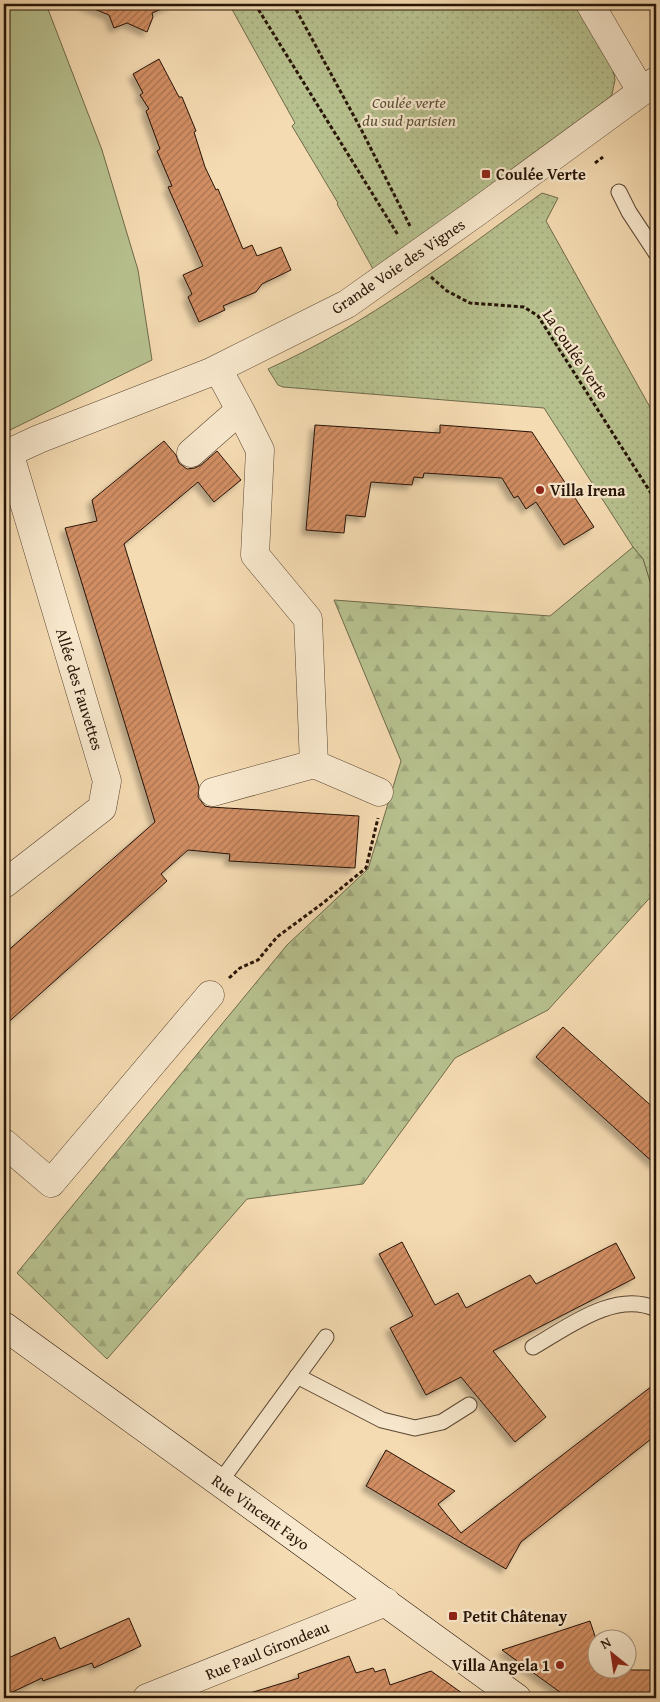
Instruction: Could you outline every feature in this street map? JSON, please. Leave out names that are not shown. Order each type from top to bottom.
[{"type":"street","points":[[590,4],[649,86]]},
{"type":"street","name":"Grande Voie des Vignes","points":[[6,453],[218,369],[347,304],[649,86]]},
{"type":"street","points":[[218,369],[260,450],[255,555],[308,620],[314,764]]},
{"type":"street","points":[[190,452],[240,410]]},
{"type":"street","name":"Allée des Fauvettes","points":[[4,884],[102,808],[107,781],[6,453]]},
{"type":"street","points":[[213,792],[314,764],[379,792]]},
{"type":"street","points":[[4,1143],[51,1183],[210,995]]},
{"type":"street","name":"Rue Vincent Fayo","points":[[4,1326],[517,1698]]},
{"type":"street","name":"Rue Paul Girondeau","points":[[147,1698],[386,1602]]},
{"type":"lane","points":[[619,192],[629,212],[656,253]]},
{"type":"lane","points":[[533,1347],[600,1309],[626,1303],[656,1309]]},
{"type":"lane","points":[[220,1482],[326,1337]]},
{"type":"lane","points":[[297,1376],[382,1420],[414,1428],[442,1422],[469,1404]]},
{"type":"path","name":"La Coulée Verte","points":[[255,4],[414,257],[447,291],[470,303],[493,306],[524,306],[538,316],[656,501]]},
{"type":"path","points":[[293,4],[402,208],[414,237],[414,257]]},
{"type":"path","points":[[210,995],[240,968],[258,960],[277,937],[324,903],[366,868],[381,807],[379,792]]},
{"type":"green space","points":[[4,4],[46,4],[102,150],[138,270],[152,360],[4,433]]},
{"type":"green space","name":"Coulée verte du sud parisien","points":[[229,4],[577,4],[613,68],[615,80],[612,94],[608,100],[373,269],[338,203],[292,126],[295,123]]},
{"type":"green space","points":[[542,193],[558,198],[546,221],[656,418],[656,601],[643,559],[633,547],[544,408],[283,387],[278,385],[268,369],[341,332],[443,265]]},
{"type":"green space","points":[[633,547],[643,559],[656,601],[656,891],[548,1010],[455,1058],[363,1184],[247,1199],[107,1359],[17,1273],[287,945],[368,869],[401,761],[334,600],[550,616]]},
{"type":"building","points":[[82,4],[173,4],[152,13],[153,17],[147,32],[127,23],[114,28],[109,15]]},
{"type":"building","points":[[159,59],[179,97],[182,97],[196,131],[194,132],[205,167],[216,190],[218,189],[243,249],[252,245],[257,256],[281,247],[291,270],[262,284],[256,292],[223,306],[225,310],[199,322],[188,297],[192,294],[183,275],[203,266],[168,187],[172,186],[157,151],[160,149],[146,111],[149,109],[140,95],[143,93],[133,74]]},
{"type":"building","name":"Villa Irena","points":[[315,425],[440,433],[440,425],[532,432],[594,527],[564,545],[536,502],[526,509],[518,496],[514,498],[502,478],[424,473],[423,478],[414,477],[412,485],[371,482],[365,517],[346,515],[344,533],[306,530]]},
{"type":"building","points":[[164,441],[176,455],[179,463],[187,469],[201,465],[217,451],[241,480],[214,502],[198,482],[124,544],[199,787],[198,797],[205,806],[210,807],[359,816],[355,868],[229,861],[230,854],[188,850],[161,874],[167,881],[4,1026],[4,954],[155,822],[65,528],[97,521],[92,500]]},
{"type":"building","points":[[563,1027],[656,1110],[656,1165],[536,1057]]},
{"type":"building","points":[[402,1242],[435,1305],[458,1293],[466,1308],[530,1275],[536,1284],[616,1243],[635,1278],[493,1351],[546,1417],[515,1442],[461,1377],[426,1395],[390,1328],[413,1316],[379,1254]]},
{"type":"building","points":[[656,1383],[656,1435],[521,1542],[506,1569],[366,1486],[386,1450],[455,1491],[438,1504],[461,1533]]},
{"type":"building","points":[[129,1618],[141,1646],[94,1668],[92,1663],[43,1681],[42,1678],[4,1696],[4,1660],[55,1637],[60,1649]]},
{"type":"building","name":"Villa Angela 1","points":[[590,1621],[593,1630],[588,1630],[588,1680],[638,1680],[638,1670],[656,1670],[656,1698],[568,1698],[502,1650]]},
{"type":"building","points":[[349,1656],[356,1673],[373,1668],[375,1672],[385,1669],[390,1685],[431,1671],[469,1698],[251,1698],[250,1693],[299,1678],[298,1674]]},
{"type":"place","name":"Coulée Verte","points":[[486,174]]},
{"type":"place","name":"Villa Irena","points":[[540,490]]},
{"type":"place","name":"Petit Châtenay","points":[[453,1616]]},
{"type":"place","name":"Villa Angela 1","points":[[560,1665]]}]
